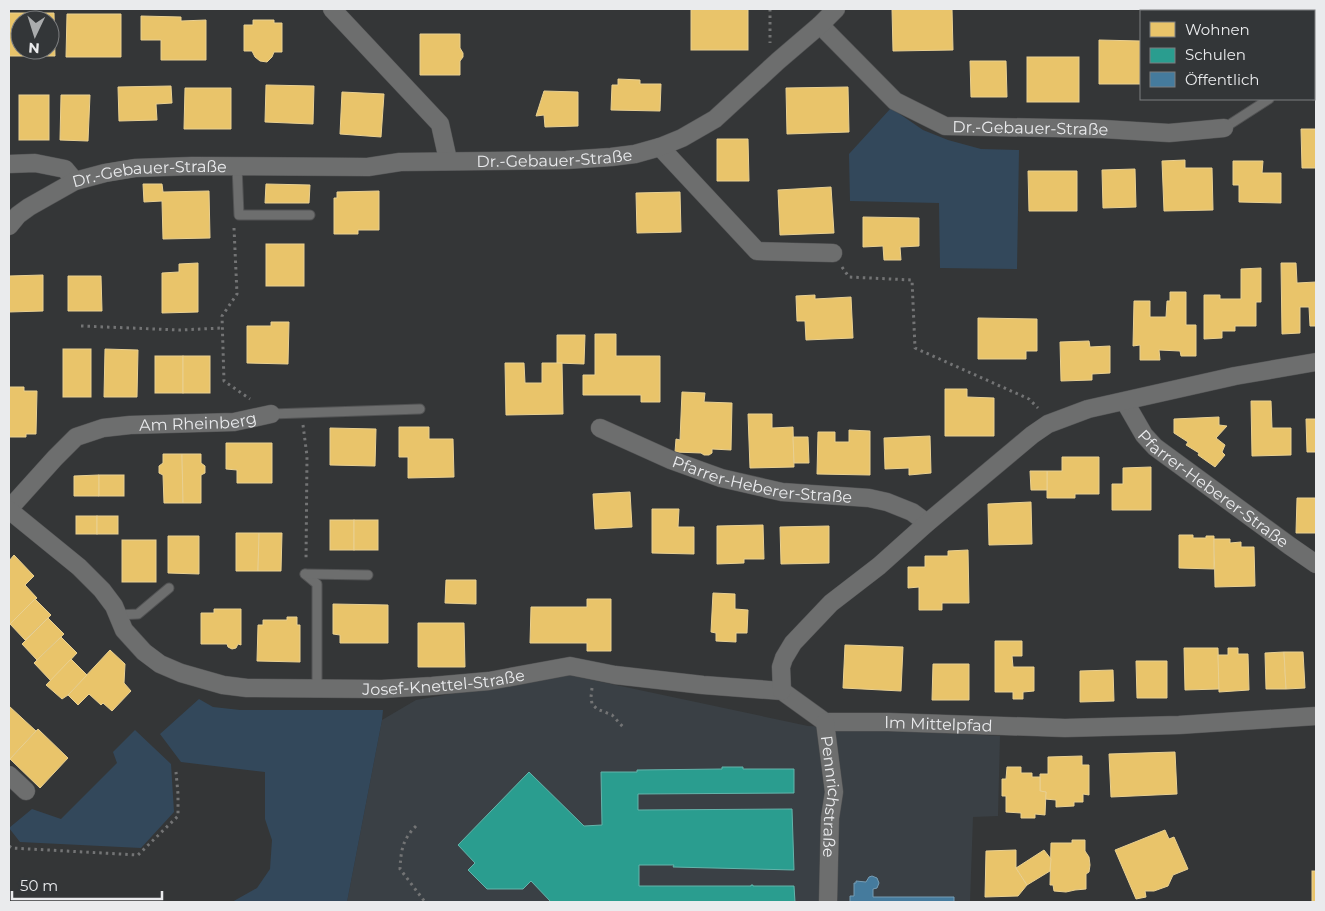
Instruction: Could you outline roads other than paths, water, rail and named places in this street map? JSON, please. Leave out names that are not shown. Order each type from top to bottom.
[{"type":"street","points":[[332,9],[440,124],[448,160]]},
{"type":"street","name":"Dr.-Gebauer-Straße","points":[[9,164],[35,163],[65,169],[74,180],[134,168],[192,166],[368,167],[400,162],[584,159],[635,154],[682,138],[715,119],[836,9]]},
{"type":"street","name":"Dr.-Gebauer-Straße","points":[[820,25],[895,101],[945,126],[1103,129],[1169,133],[1224,128]]},
{"type":"street","points":[[660,147],[757,251],[833,253]]},
{"type":"street","points":[[9,226],[18,215],[29,207],[74,180]]},
{"type":"street","points":[[825,722],[782,691],[781,667],[793,643],[831,604],[879,566],[1032,435],[1054,422],[1088,409],[1235,376],[1316,362]]},
{"type":"street","name":"Pfarrer-Heberer-Straße","points":[[1125,402],[1144,435],[1155,447],[1316,564]]},
{"type":"street","name":"Am Rheinberg","points":[[9,509],[76,437],[103,428],[130,425],[234,422],[271,414]]},
{"type":"street","name":"Pfarrer-Heberer-Straße","points":[[600,428],[671,460],[721,478],[782,492],[869,498],[888,502],[912,512],[927,523]]},
{"type":"street","name":"Josef-Knettel-Straße","points":[[9,509],[79,567],[102,590],[114,606],[124,630],[144,652],[160,664],[181,673],[223,685],[247,688],[382,689],[489,680],[570,666],[615,675],[703,685],[782,691]]},
{"type":"street","name":"Im Mittelpfad","points":[[825,722],[888,722],[1065,728],[1179,725],[1316,716]]},
{"type":"street","name":"Pennrichstraße","points":[[825,722],[834,792],[830,818],[828,902]]},
{"type":"street","points":[[9,774],[26,791]]},
{"type":"lane","name":"Dr.-Gebauer-Straße","points":[[1224,128],[1267,100]]},
{"type":"lane","name":"Dr.-Gebauer-Straße","points":[[237,166],[239,215],[310,215]]},
{"type":"lane","name":"Am Rheinberg","points":[[271,414],[420,409]]},
{"type":"lane","points":[[317,689],[317,584],[305,574],[368,575]]},
{"type":"lane","points":[[117,615],[138,614],[169,588]]}]
